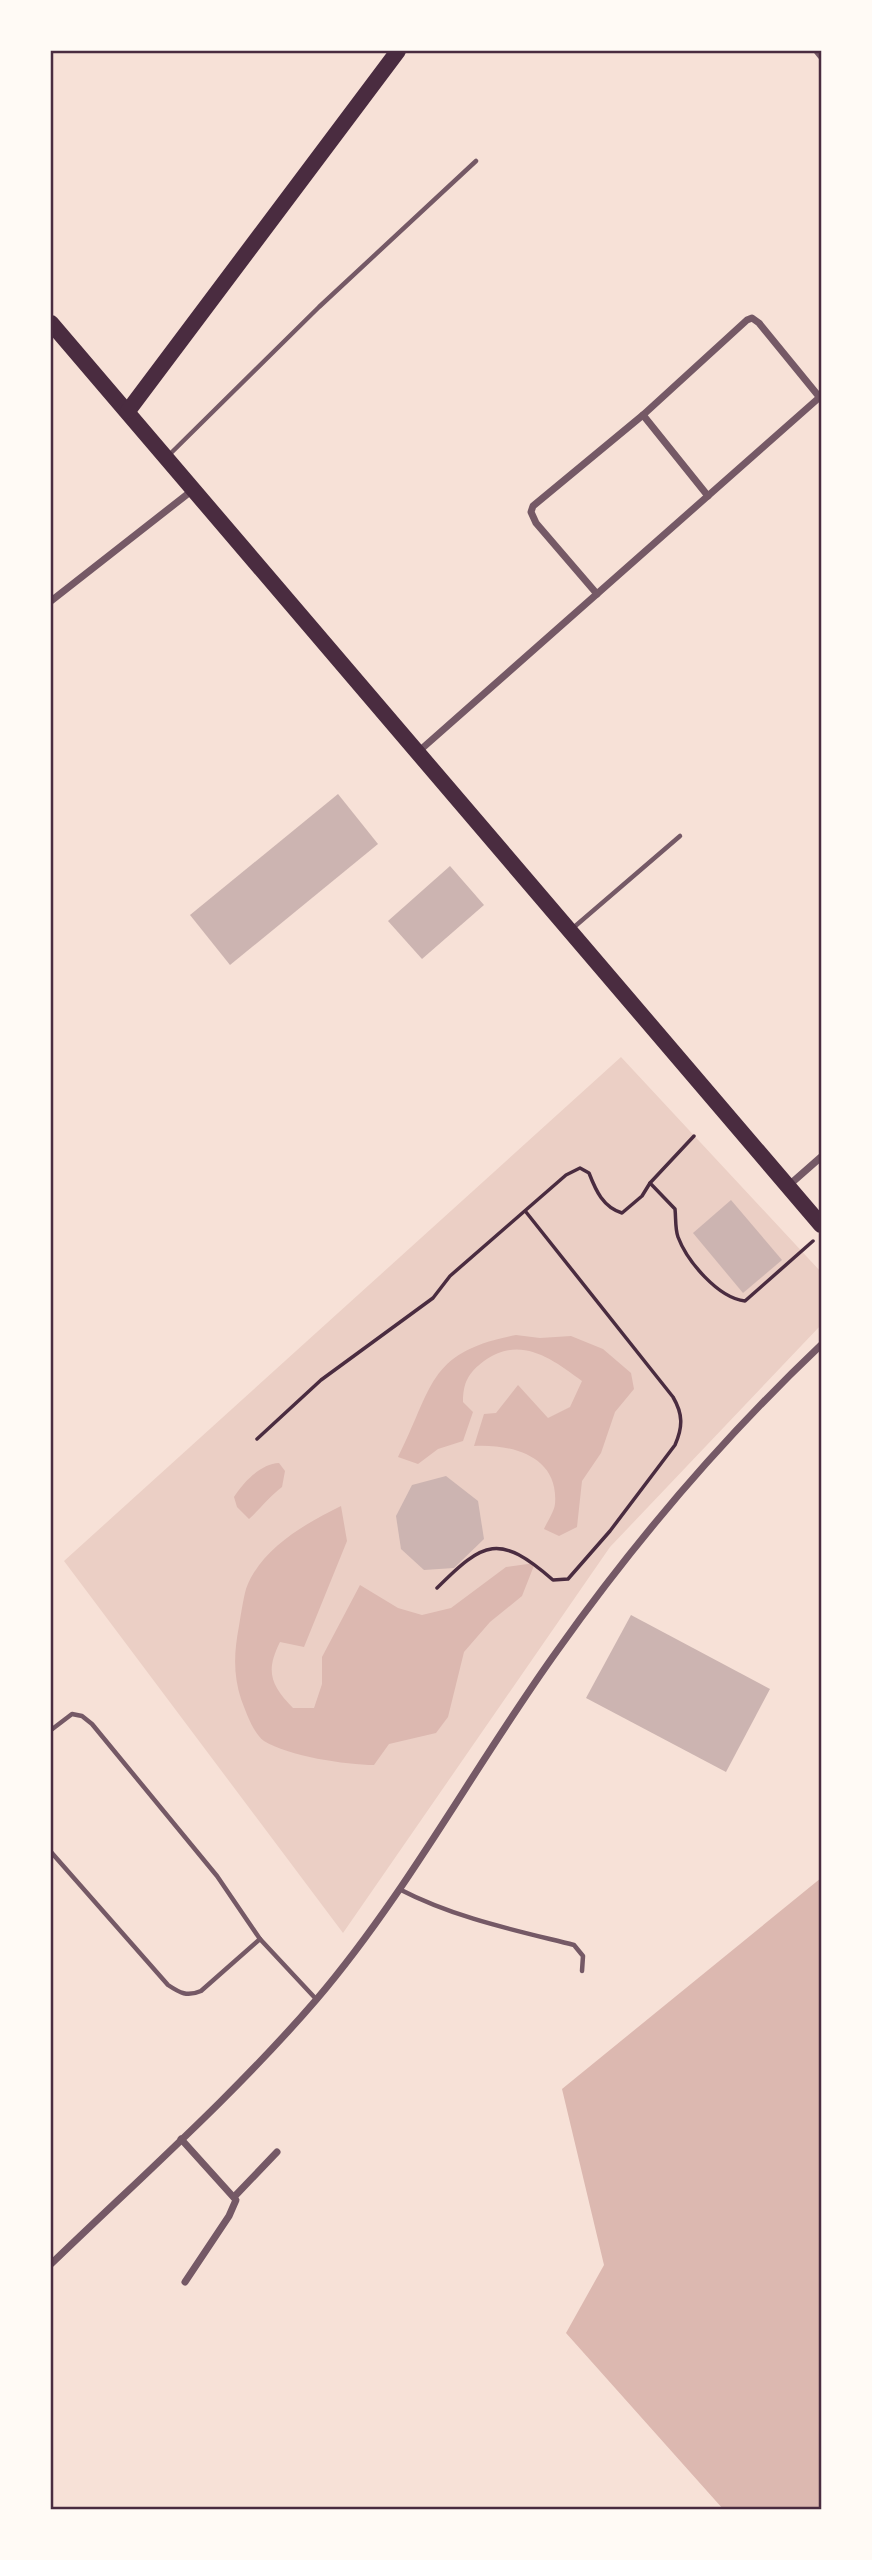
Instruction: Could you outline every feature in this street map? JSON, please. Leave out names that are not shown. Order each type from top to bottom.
[{"type":"main road","points":[[128,411],[398,51]]},
{"type":"main road","points":[[51,323],[821,1225]]},
{"type":"street","points":[[817,51],[821,56]]},
{"type":"street","points":[[417,752],[597,594],[708,496],[821,397],[752,318],[643,415],[533,506],[531,512],[536,523],[597,594]]},
{"type":"street","points":[[643,415],[708,496]]},
{"type":"street","points":[[51,601],[194,489]]},
{"type":"street","points":[[788,1186],[821,1157]]},
{"type":"street","points":[[51,2264],[181,2139],[317,1999],[398,1889],[556,1652],[632,1552],[731,1435],[821,1345]]},
{"type":"street","points":[[181,2139],[234,2197],[236,2204],[185,2282]]},
{"type":"street","points":[[234,2197],[276,2152]]},
{"type":"lane","points":[[167,457],[319,307],[477,161]]},
{"type":"lane","points":[[570,931],[680,836]]},
{"type":"lane","points":[[51,1730],[72,1714],[82,1716],[92,1724],[217,1876],[260,1939],[317,1999]]},
{"type":"lane","points":[[51,1852],[168,1985],[180,1993],[191,1995],[201,1991],[260,1939]]},
{"type":"lane","points":[[398,1889],[456,1913],[538,1939],[574,1945],[583,1956],[582,1971]]},
{"type":"path","points":[[257,1439],[321,1380],[433,1297],[450,1276],[566,1175],[580,1168],[589,1173],[596,1191],[611,1210],[622,1213],[642,1196],[694,1136]]},
{"type":"path","points":[[650,1184],[675,1209],[677,1234],[689,1257],[723,1293],[734,1300],[745,1301],[755,1294],[821,1233]]},
{"type":"path","points":[[437,1588],[479,1551],[494,1548],[515,1551],[553,1580],[568,1579],[610,1531],[675,1445],[681,1430],[680,1410],[673,1396],[526,1212]]},
{"type":"shaded area","points":[[621,1057],[821,1272],[821,1325],[610,1547],[343,1933],[64,1561]]},
{"type":"shaded area","points":[[516,1335],[540,1338],[571,1336],[603,1349],[631,1373],[634,1389],[615,1412],[601,1453],[582,1481],[577,1527],[559,1536],[544,1529],[555,1504],[554,1488],[549,1474],[541,1464],[530,1456],[503,1447],[474,1446],[484,1414],[496,1413],[518,1385],[548,1418],[570,1407],[582,1381],[547,1358],[523,1350],[510,1350],[497,1353],[484,1361],[470,1374],[465,1384],[463,1402],[473,1412],[463,1441],[438,1449],[418,1464],[398,1457],[428,1392],[449,1362],[465,1351],[487,1342]]},
{"type":"shaded area","points":[[279,1463],[285,1471],[282,1487],[249,1519],[237,1507],[234,1497],[254,1474],[266,1466]]},
{"type":"shaded area","points":[[341,1506],[347,1541],[304,1647],[280,1642],[275,1653],[272,1670],[275,1685],[293,1708],[314,1708],[322,1684],[322,1657],[360,1585],[398,1608],[422,1615],[451,1608],[506,1567],[535,1563],[522,1596],[490,1622],[464,1652],[448,1717],[436,1733],[389,1744],[374,1765],[318,1759],[287,1751],[264,1741],[250,1722],[237,1681],[237,1636],[246,1589],[253,1575],[273,1550],[286,1539]]},
{"type":"shaded area","points":[[821,1878],[821,2509],[723,2509],[566,2333],[604,2265],[562,2089]]},
{"type":"building","points":[[338,794],[378,844],[230,965],[190,915]]},
{"type":"building","points":[[450,866],[484,905],[422,959],[388,921]]},
{"type":"building","points":[[731,1200],[782,1260],[743,1293],[693,1233]]},
{"type":"building","points":[[446,1476],[478,1501],[484,1539],[454,1568],[424,1570],[401,1549],[396,1516],[412,1485]]},
{"type":"building","points":[[631,1615],[770,1689],[726,1772],[586,1698]]}]
